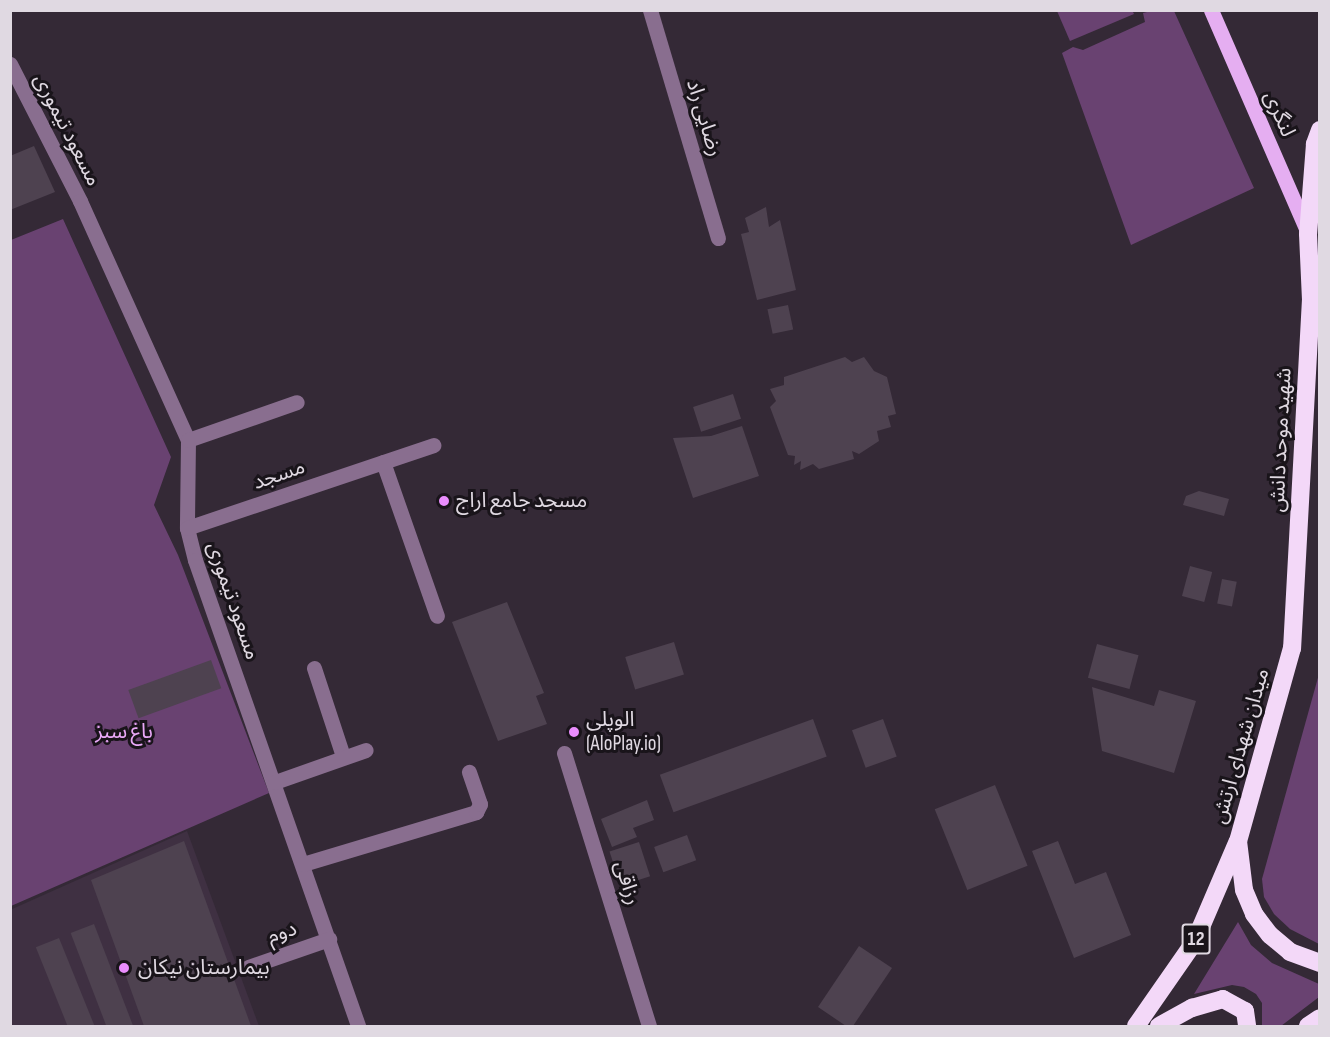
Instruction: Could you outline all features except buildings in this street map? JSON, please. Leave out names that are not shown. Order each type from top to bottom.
[{"type":"highway","name":"شهید موحد دانش","points":[[1292,648],[1311,299],[1308,234],[1315,144],[1320,130]]},
{"type":"highway","name":"میدان شهدای ارتش","points":[[1292,648],[1238,841],[1244,890],[1254,914],[1270,935],[1290,952],[1320,963]]},
{"type":"highway","name":"12","points":[[1136,1026],[1195,941],[1238,841]]},
{"type":"highway","points":[[1159,1026],[1192,1008],[1223,999],[1245,1011],[1247,1026]]},
{"type":"highway","points":[[1308,1026],[1320,1018]]},
{"type":"main road","name":"لنگری","points":[[1211,10],[1308,234]]},
{"type":"street","name":"رضایی راد","points":[[650,10],[718,238]]},
{"type":"street","name":"مسعود تیموری","points":[[10,64],[80,201],[188,440],[187,528],[195,560],[275,782],[358,1026]]},
{"type":"street","points":[[188,440],[297,402]]},
{"type":"street","name":"مسجد","points":[[187,528],[432,445]]},
{"type":"street","points":[[383,462],[437,616]]},
{"type":"street","points":[[314,668],[343,756]]},
{"type":"street","points":[[275,782],[343,756],[366,750]]},
{"type":"street","name":"رزاقی","points":[[564,753],[649,1026]]},
{"type":"street","points":[[303,864],[476,812],[480,804],[469,772]]},
{"type":"street","name":"دوم","points":[[248,967],[329,939]]},
{"type":"shaded area","name":"بیمارستان نیکان","points":[[187,831],[259,1026],[11,1026],[10,910]]},
{"type":"green space","points":[[1132,10],[1134,14],[1070,41],[1057,11]]},
{"type":"green space","points":[[1174,11],[1254,188],[1131,245],[1062,53],[1073,47],[1083,50],[1145,22],[1143,13]]},
{"type":"green space","name":"باغ سبز","points":[[63,219],[171,457],[154,505],[178,555],[269,793],[11,906],[11,240]]},
{"type":"green space","points":[[1319,674],[1320,944],[1290,929],[1274,914],[1264,897],[1262,879]]},
{"type":"green space","points":[[1238,922],[1251,945],[1272,963],[1319,984],[1319,997],[1281,1026],[1262,1026],[1262,1003],[1256,994],[1244,987],[1232,985],[1194,994]]},
{"type":"place","name":"مسجد جامع اراج","points":[[444,501]]},
{"type":"place","name":"الوپلی (AloPlay.io)","points":[[574,732]]},
{"type":"place","name":"بیمارستان نیکان","points":[[124,968]]}]
